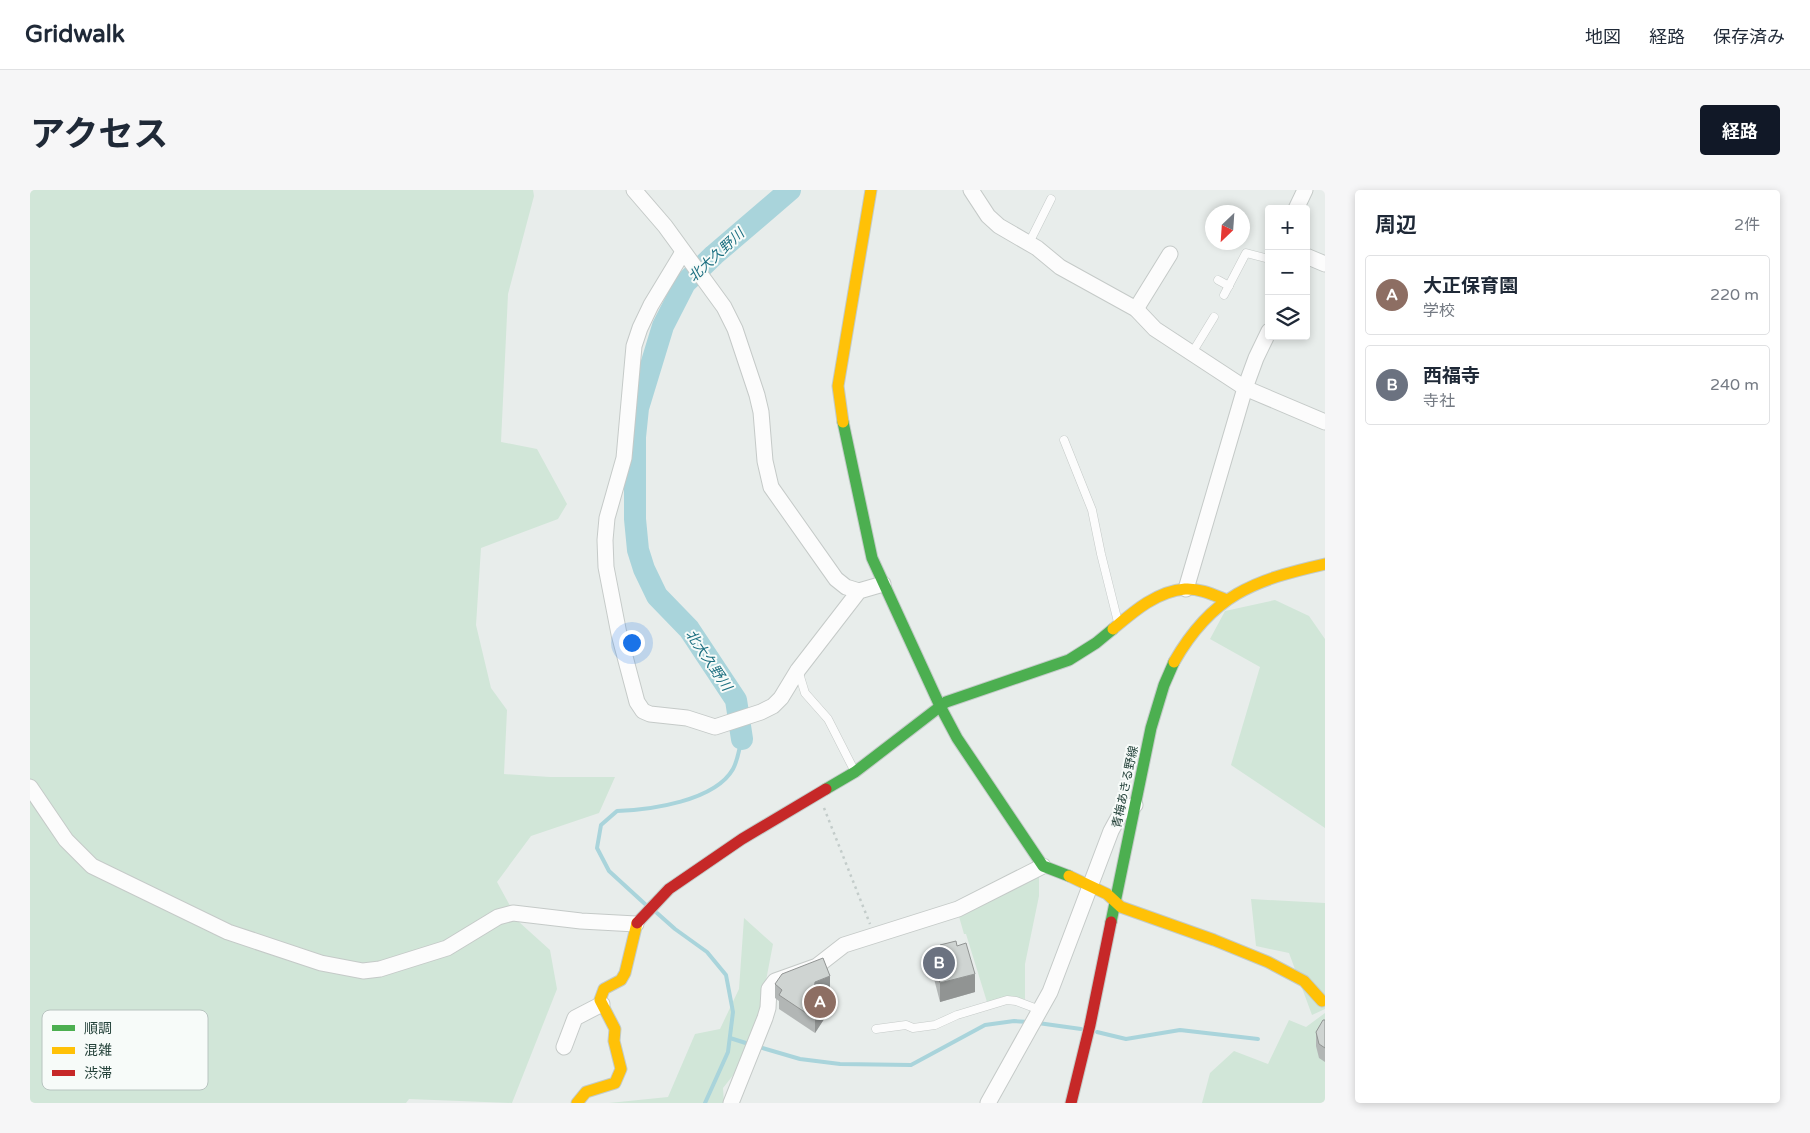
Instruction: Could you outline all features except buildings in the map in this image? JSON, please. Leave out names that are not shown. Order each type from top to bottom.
[{"type":"street","points":[[634,190],[665,226],[711,289],[724,307],[735,329],[757,394],[761,412],[765,461],[771,488],[836,579],[846,587],[859,591],[883,584]]},
{"type":"street","points":[[870,190],[838,386],[841,414],[872,558],[940,706],[957,738],[1043,866],[1107,894],[1121,907],[1214,940],[1274,965],[1304,980],[1324,1002]]},
{"type":"street","points":[[971,190],[988,216],[999,226],[1028,243],[1060,267],[1136,309],[1155,329],[1245,388],[1324,417]]},
{"type":"street","points":[[1298,205],[1305,190]]},
{"type":"street","points":[[1136,309],[1170,254]]},
{"type":"street","points":[[685,255],[651,305],[634,346],[630,377],[627,440],[608,518],[606,567],[619,634],[637,702],[643,711],[650,714],[687,718],[715,727],[761,712],[773,706],[781,698],[798,670],[859,591]]},
{"type":"street","points":[[1310,258],[1325,264]]},
{"type":"street","points":[[1186,588],[1245,388],[1265,339]]},
{"type":"street","name":"青梅あきる野線","points":[[1071,1103],[1090,1025],[1161,688],[1171,667],[1193,633],[1213,612],[1228,600],[1247,588],[1270,578],[1325,564]]},
{"type":"street","points":[[576,1103],[586,1092],[614,1083],[621,1069],[614,1041],[615,1029],[600,1000],[604,989],[621,980],[625,973],[640,919],[669,889],[742,840],[855,772],[946,702],[1069,660],[1096,643],[1136,610],[1168,592],[1186,588],[1228,600]]},
{"type":"street","points":[[30,787],[66,840],[92,866],[228,932],[321,963],[363,971],[380,969],[446,948],[498,917],[512,913],[581,921],[640,919]]},
{"type":"street","points":[[988,1103],[1040,1010],[1057,975],[1118,818],[1123,810],[1135,805]]},
{"type":"street","points":[[731,1103],[766,1018],[769,989],[775,981],[817,966],[844,945],[958,909],[1043,866]]},
{"type":"street","points":[[564,1047],[575,1018],[602,1004]]},
{"type":"lane","points":[[1028,243],[1051,198]]},
{"type":"lane","points":[[1224,295],[1246,253],[1265,258]]},
{"type":"lane","points":[[1218,280],[1229,286]]},
{"type":"lane","points":[[1192,353],[1214,317]]},
{"type":"lane","points":[[1064,440],[1092,510],[1119,624]]},
{"type":"lane","points":[[798,670],[805,693],[828,719],[855,772]]},
{"type":"lane","points":[[876,1029],[906,1025],[913,1028],[935,1025],[957,1015],[1007,1000],[1016,1001],[1040,1010]]},
{"type":"path","points":[[818,793],[874,935]]},
{"type":"green space","points":[[30,190],[533,190],[534,196],[508,294],[501,442],[537,449],[567,504],[558,519],[481,548],[476,625],[491,688],[507,710],[504,774],[550,777],[615,777],[599,813],[531,836],[497,882],[519,922],[550,950],[557,989],[512,1103],[409,1099],[406,1103],[30,1103]]},
{"type":"green space","points":[[1275,600],[1309,616],[1325,639],[1325,828],[1231,765],[1260,667],[1210,639],[1225,611]]},
{"type":"green space","points":[[1039,875],[1039,896],[1025,964],[1025,999],[1003,997],[987,1002],[958,913]]},
{"type":"green space","points":[[1251,899],[1325,903],[1325,1009],[1312,1015],[1289,953],[1256,946]]},
{"type":"green space","points":[[744,918],[773,944],[760,1012],[742,1064],[723,1088],[724,1103],[609,1103],[668,1097],[695,1034],[720,1029],[739,989]]},
{"type":"green space","points":[[1325,1013],[1325,1103],[1202,1103],[1210,1073],[1234,1051],[1268,1064],[1289,1020],[1306,1027]]},
{"type":"waterway","name":"北大久野川","points":[[742,739],[736,700],[689,629],[657,596],[644,569],[638,550],[635,519],[635,437],[638,408],[663,326],[685,283],[714,255],[790,190]]},
{"type":"waterway","name":"北大久野川","points":[[645,904],[609,871],[597,848],[601,825],[617,811],[647,809],[681,802],[712,789],[724,780],[733,769],[742,739]]},
{"type":"waterway","name":"北大久野川","points":[[657,913],[675,929],[707,952],[726,975],[733,1012],[728,1052],[705,1103]]},
{"type":"waterway","points":[[759,1047],[800,1059],[840,1064],[911,1065],[985,1025],[1014,1021],[1029,1022]]},
{"type":"waterway","points":[[1038,1023],[1081,1029]]},
{"type":"waterway","points":[[1097,1032],[1126,1039],[1180,1030],[1258,1039]]},
{"type":"waterway","points":[[730,1038],[752,1045]]},
{"type":"traffic: fast","points":[[843,422],[872,558],[940,706],[957,738],[1043,866],[1069,876]]},
{"type":"traffic: fast","points":[[826,789],[855,772],[946,702],[1069,660],[1096,643],[1113,629]]},
{"type":"traffic: fast","points":[[1111,922],[1151,728],[1164,685],[1174,662]]},
{"type":"traffic: slow","points":[[843,422],[838,386],[871,190]]},
{"type":"traffic: slow","points":[[1174,662],[1188,639],[1204,621],[1237,594],[1256,584],[1325,564]]},
{"type":"traffic: slow","points":[[1113,629],[1146,603],[1175,591],[1185,589],[1196,590],[1227,600]]},
{"type":"traffic: slow","points":[[1069,876],[1107,894],[1121,907],[1214,940],[1268,962],[1304,981],[1322,1001]]},
{"type":"traffic: slow","points":[[577,1103],[586,1092],[615,1083],[621,1069],[614,1041],[615,1029],[600,1000],[604,989],[621,980],[625,973],[637,923]]},
{"type":"traffic: jam","points":[[637,923],[669,889],[742,839],[826,789]]},
{"type":"traffic: jam","points":[[1071,1103],[1090,1025],[1111,922]]},
{"type":"place","name":"西福寺","points":[[939,963]]},
{"type":"place","name":"大正保育園","points":[[820,1002]]}]
